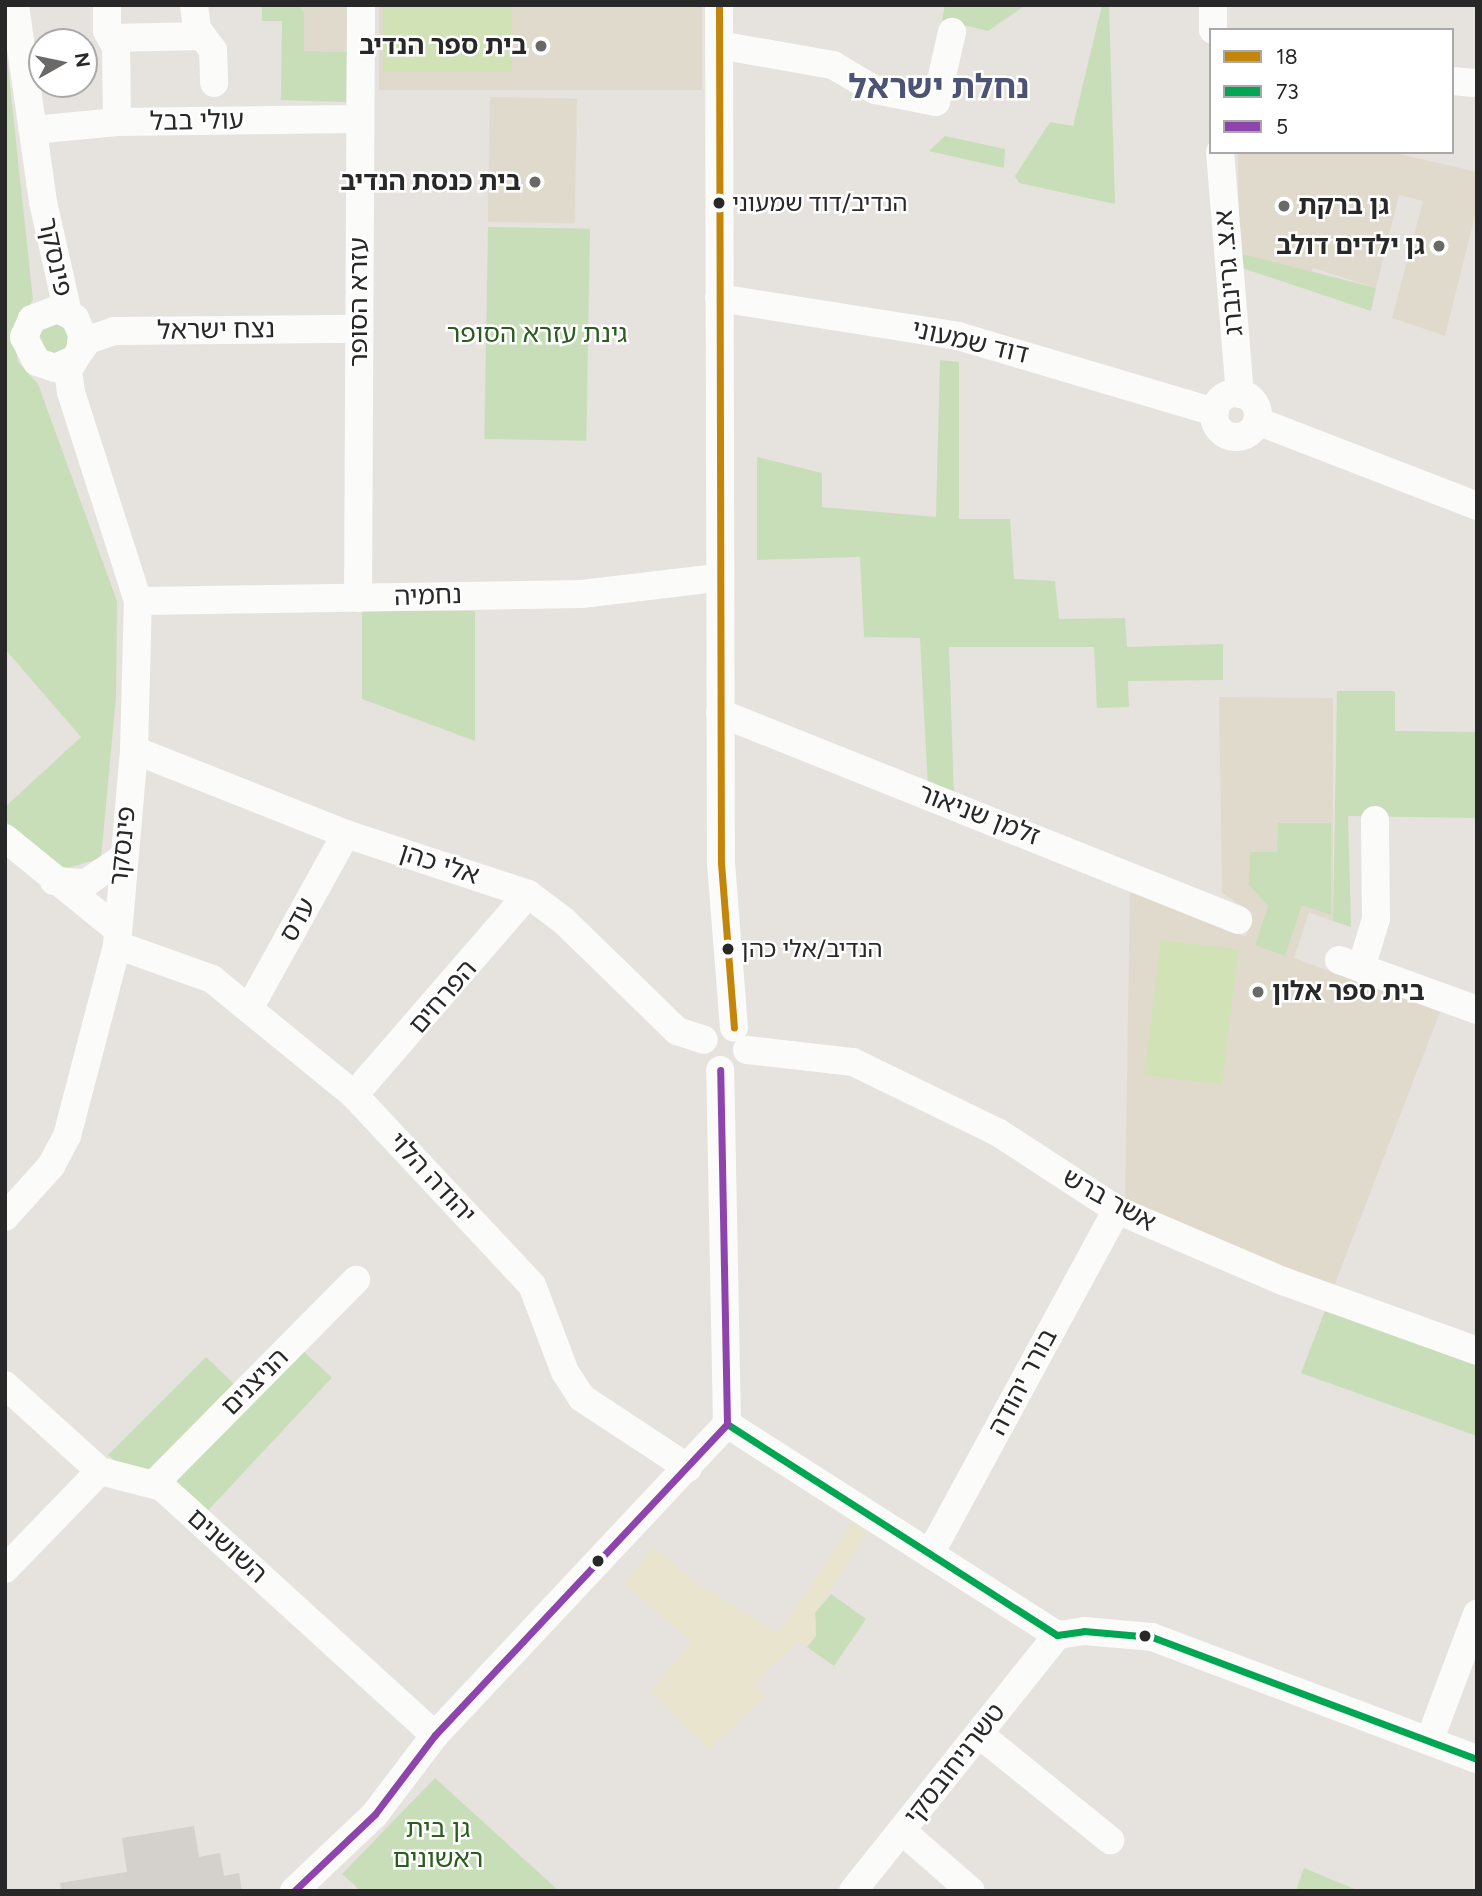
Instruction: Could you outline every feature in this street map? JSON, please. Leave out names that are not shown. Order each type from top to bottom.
[{"type":"street","name":"פינסקר","points":[[15,5],[34,130],[54,313]]},
{"type":"street","name":"פינסקר","points":[[22,5],[22,43]]},
{"type":"street","points":[[107,5],[117,122]]},
{"type":"street","points":[[194,5],[201,36],[214,50],[214,83]]},
{"type":"street","name":"עזרא הסופר","points":[[358,598],[360,5]]},
{"type":"street","points":[[719,5],[718,578],[721,863],[741,1039],[738,1066],[720,1070]]},
{"type":"street","points":[[1213,5],[1213,28]]},
{"type":"street","points":[[719,45],[833,65],[874,90],[936,102],[952,32]]},
{"type":"street","points":[[111,38],[201,36]]},
{"type":"street","points":[[1454,81],[1477,83]]},
{"type":"street","name":"עולי בבל","points":[[34,130],[117,122],[360,119]]},
{"type":"street","name":"א.צ. גרינברג","points":[[1220,154],[1240,394]]},
{"type":"street","name":"דוד שמעוני","points":[[719,298],[958,336],[1215,412]]},
{"type":"street","points":[[54,313],[80,325],[76,355],[55,368],[37,362],[24,337],[54,313]]},
{"type":"street","name":"נצח ישראל","points":[[76,355],[88,340],[114,331],[359,329]]},
{"type":"street","name":"פינסקר","points":[[5,1217],[51,1166],[67,1136],[117,937],[121,859],[134,750],[138,601],[71,392],[76,355]]},
{"type":"street","name":"פינסקר","points":[[37,362],[91,456]]},
{"type":"street","points":[[1240,394],[1255,404],[1257,421],[1243,436],[1230,436],[1219,428],[1215,412],[1223,398],[1240,394]]},
{"type":"street","points":[[1257,421],[1477,506]]},
{"type":"street","name":"נחמיה","points":[[138,601],[582,594],[718,578]]},
{"type":"street","name":"זלמן שניאור","points":[[720,713],[1238,920]]},
{"type":"street","name":"אלי כהן","points":[[134,750],[346,834],[528,894],[564,921],[677,1031],[704,1040]]},
{"type":"street","points":[[1375,820],[1376,919],[1350,964],[1477,1010]]},
{"type":"street","name":"עדס","points":[[250,1007],[346,834]]},
{"type":"street","name":"יהודה הלוי","points":[[5,838],[117,937],[212,979],[250,1007],[354,1095],[532,1285],[565,1372],[582,1398],[688,1468]]},
{"type":"street","points":[[54,881],[86,883],[121,859]]},
{"type":"street","name":"הפרחים","points":[[354,1095],[528,894]]},
{"type":"street","points":[[720,1070],[705,1058],[704,1040],[716,1027],[741,1039]]},
{"type":"street","name":"אשר ברש","points":[[741,1039],[853,1062],[999,1133],[1117,1210],[1283,1281],[1477,1351]]},
{"type":"street","points":[[295,1891],[375,1814],[435,1735],[727,1424],[720,1070]]},
{"type":"street","name":"בורר יהודה","points":[[930,1555],[1117,1210]]},
{"type":"street","name":"הניצנים","points":[[161,1488],[356,1280]]},
{"type":"street","name":"השושנים","points":[[5,1385],[100,1471],[161,1488],[435,1735]]},
{"type":"street","points":[[727,1424],[1057,1635],[1084,1631],[1152,1637],[1430,1739],[1477,1759]]},
{"type":"street","points":[[5,1569],[100,1471]]},
{"type":"street","points":[[1430,1739],[1477,1614]]},
{"type":"street","name":"טשרניחובסקי","points":[[853,1891],[1057,1635]]},
{"type":"street","points":[[979,1734],[1110,1840]]},
{"type":"street","points":[[902,1832],[971,1891]]},
{"type":"shaded area","points":[[298,5],[347,5],[347,52],[304,51],[304,12]]},
{"type":"shaded area","name":"בית ספר הנדיב","points":[[379,5],[702,5],[702,90],[379,90]]},
{"type":"shaded area","points":[[490,97],[577,99],[575,223],[488,222]]},
{"type":"shaded area","points":[[1238,154],[1400,154],[1477,172],[1477,207],[1445,336],[1392,318],[1423,201],[1399,195],[1376,288],[1313,268],[1311,273],[1239,253]]},
{"type":"shaded area","name":"בית ספר אלון","points":[[1219,697],[1333,698],[1333,921],[1309,912],[1294,958],[1440,1012],[1333,1289],[1125,1201],[1130,886],[1246,937],[1253,913],[1222,893]]},
{"type":"shaded area","points":[[194,1826],[199,1857],[220,1853],[224,1876],[239,1873],[242,1891],[61,1891],[60,1883],[127,1872],[122,1838]]},
{"type":"green space","points":[[262,5],[298,5],[304,12],[304,51],[347,52],[346,102],[281,100],[282,21],[262,21]]},
{"type":"green space","points":[[383,5],[512,5],[512,72],[383,72]]},
{"type":"green space","points":[[945,5],[1026,5],[988,31],[942,20]]},
{"type":"green space","points":[[1102,5],[1109,5],[1115,204],[1019,183],[1015,176],[1050,122],[1073,126]]},
{"type":"green space","points":[[5,38],[33,300],[13,330],[18,362],[38,384],[117,601],[116,697],[101,858],[68,868],[55,865],[5,821],[5,807],[81,737],[5,649]]},
{"type":"green space","points":[[945,136],[1005,149],[1004,168],[929,151]]},
{"type":"green space","name":"גינת עזרא הסופר","points":[[488,227],[590,229],[586,441],[484,439]]},
{"type":"green space","points":[[1239,253],[1376,288],[1371,311],[1239,267]]},
{"type":"green space","points":[[54,315],[76,340],[54,359],[32,334]]},
{"type":"green space","points":[[940,360],[959,362],[959,519],[1010,519],[1014,579],[1055,581],[1059,619],[1125,618],[1127,647],[1223,644],[1223,680],[1128,681],[1129,707],[1097,708],[1094,647],[949,647],[954,796],[928,787],[920,638],[864,637],[860,557],[757,560],[757,457],[822,473],[822,507],[936,517]]},
{"type":"green space","points":[[362,611],[475,611],[475,741],[362,699]]},
{"type":"green space","points":[[1337,691],[1395,691],[1395,731],[1477,732],[1477,818],[1348,816],[1351,927],[1333,921]]},
{"type":"green space","points":[[1278,823],[1331,823],[1331,915],[1302,905],[1285,956],[1255,945],[1268,906],[1249,885],[1250,852],[1277,852]]},
{"type":"green space","points":[[1161,940],[1238,950],[1222,1084],[1144,1075]]},
{"type":"green space","points":[[1328,1303],[1477,1357],[1477,1436],[1301,1373]]},
{"type":"green space","points":[[299,1347],[332,1378],[207,1512],[174,1481]]},
{"type":"green space","points":[[206,1357],[238,1388],[154,1470],[129,1473],[108,1455]]},
{"type":"green space","points":[[831,1594],[866,1619],[834,1666],[807,1647],[816,1636],[815,1613]]},
{"type":"green space","name":"גן בית ראשונים","points":[[435,1778],[559,1891],[361,1891],[342,1874]]},
{"type":"green space","points":[[1304,1868],[1359,1891],[1296,1891]]},
{"type":"sand","points":[[853,1522],[868,1531],[815,1613],[816,1635],[807,1647],[798,1641],[754,1684],[766,1696],[709,1749],[650,1692],[692,1642],[623,1583],[654,1547],[697,1583],[778,1633]]},
{"type":"transit line","name":"18","points":[[719,5],[721,863],[734,1027]]},
{"type":"transit line","name":"5","points":[[294,1891],[375,1814],[435,1735],[727,1424],[720,1070]]},
{"type":"transit line","name":"73","points":[[727,1424],[1057,1635],[1084,1631],[1152,1637],[1477,1759]]},
{"type":"place","name":"בית ספר הנדיב","points":[[541,46]]},
{"type":"place","name":"בית כנסת הנדיב","points":[[535,182]]},
{"type":"place","name":"הנדיב/דוד שמעוני","points":[[719,203]]},
{"type":"place","name":"גן ברקת","points":[[1284,206]]},
{"type":"place","name":"גן ילדים דולב","points":[[1439,246]]},
{"type":"place","name":"הנדיב/אלי כהן","points":[[728,949]]},
{"type":"place","name":"בית ספר אלון","points":[[1258,992]]},
{"type":"district","name":"נחלת ישראל","points":[[939,87]]}]
